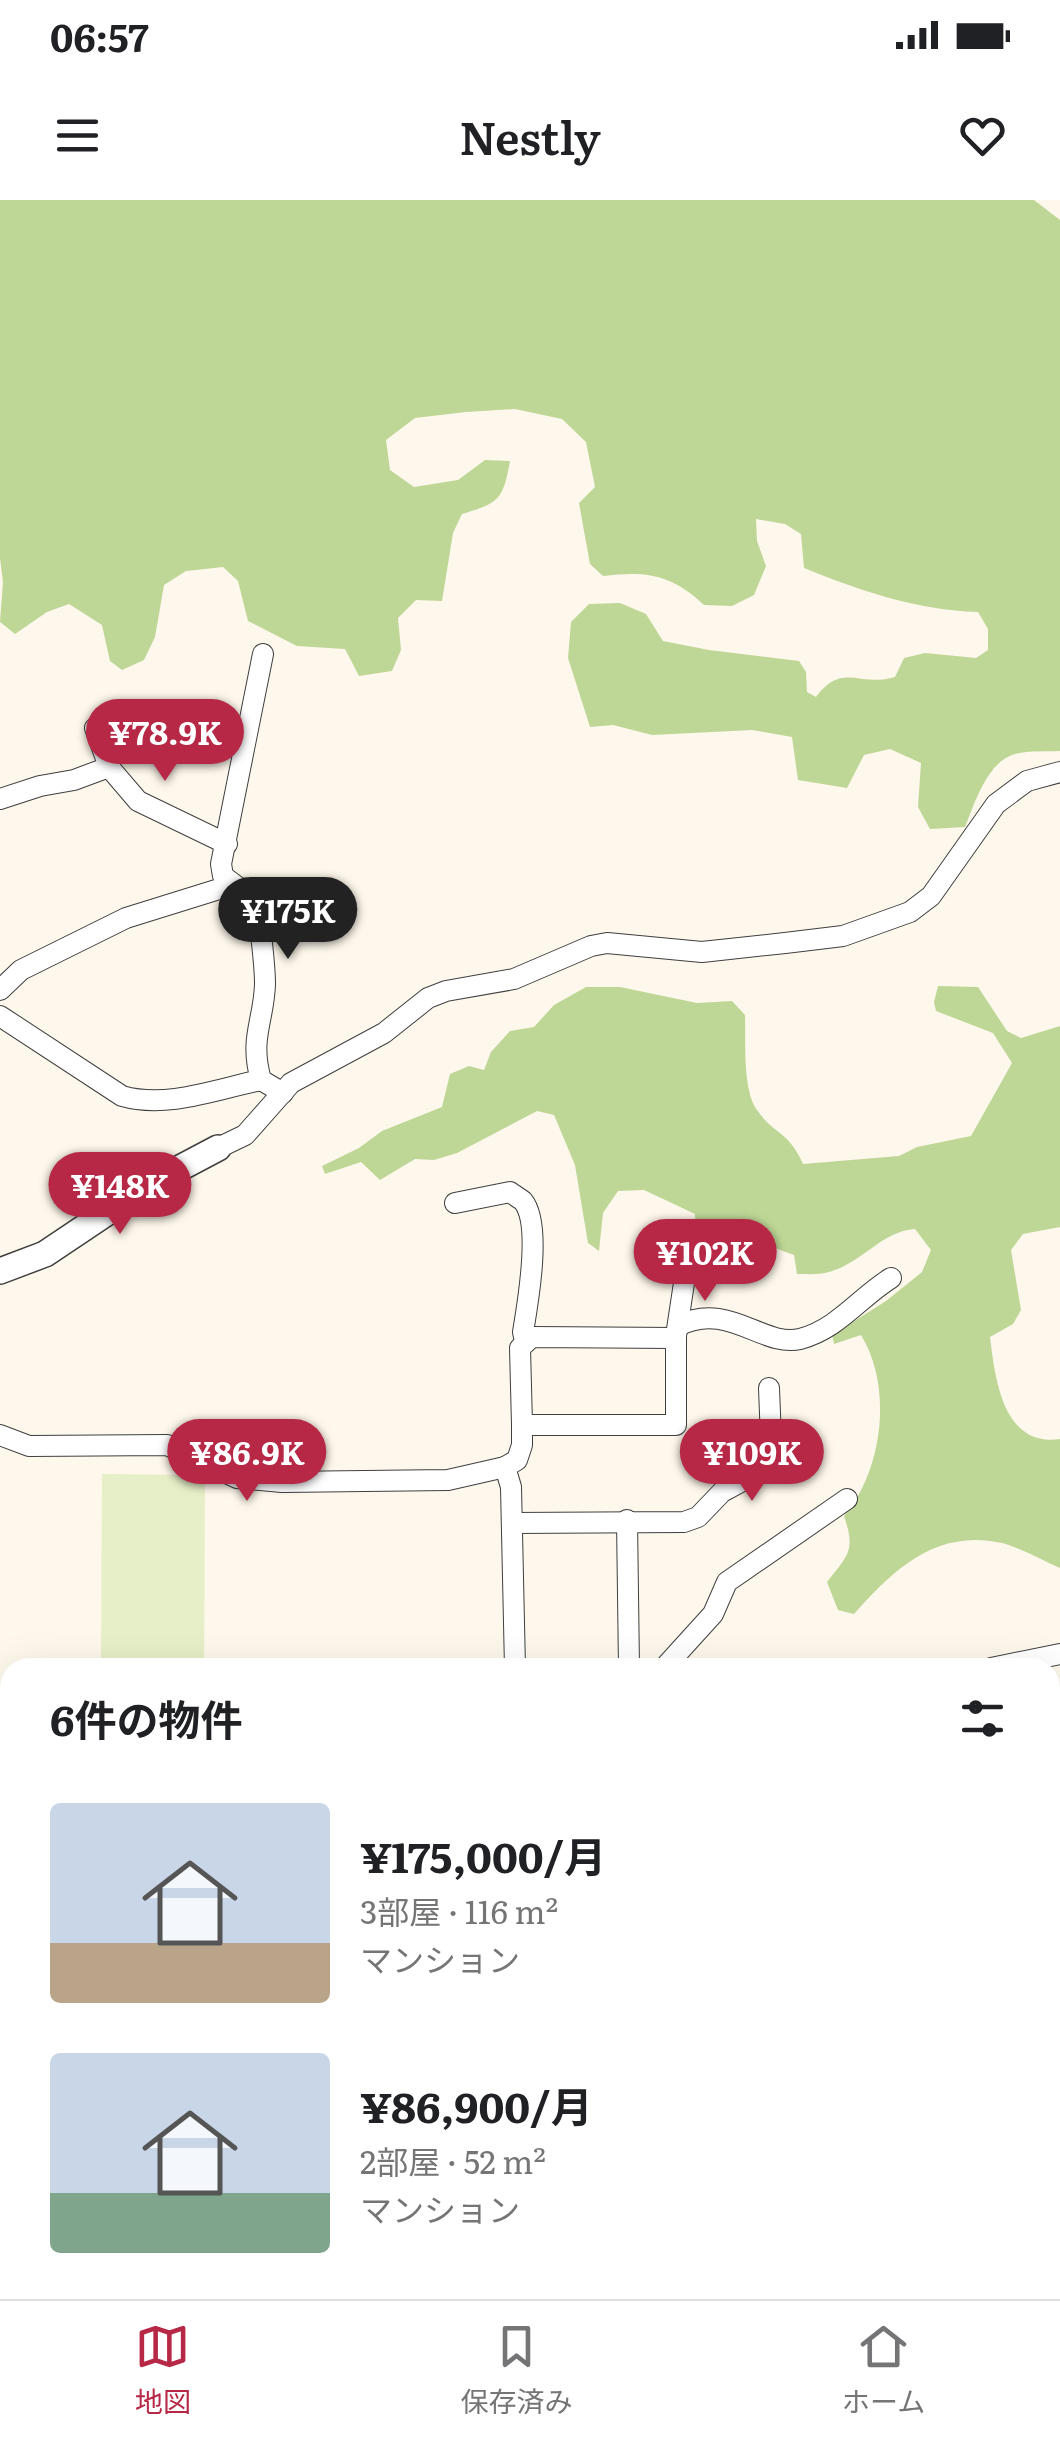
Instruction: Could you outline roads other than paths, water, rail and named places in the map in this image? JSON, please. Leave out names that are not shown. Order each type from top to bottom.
[{"type":"street","points":[[261,1080],[255,1034],[265,986],[259,904],[222,876],[234,789],[264,654]]},
{"type":"street","points":[[95,728],[109,767],[138,801],[224,854]]},
{"type":"street","points":[[0,799],[109,767]]},
{"type":"street","points":[[0,1271],[45,1254],[124,1200],[245,1135],[309,1071],[384,1033],[428,998],[446,990],[514,979],[591,946],[608,943],[702,952],[843,936],[910,912],[931,896],[996,804],[1027,781],[1060,772]]},
{"type":"street","points":[[170,905],[224,854]]},
{"type":"street","points":[[0,990],[21,970],[126,918],[232,886]]},
{"type":"street","points":[[0,1016],[122,1096],[139,1101],[174,1099],[261,1080],[283,1093]]},
{"type":"street","points":[[455,1203],[510,1192],[522,1200],[534,1241],[525,1341]]},
{"type":"street","points":[[522,1424],[676,1425],[677,1332],[687,1263]]},
{"type":"street","points":[[0,1435],[30,1446],[166,1445],[237,1478],[282,1482],[448,1480],[505,1467],[516,1460],[522,1445],[520,1348],[532,1337],[677,1332],[691,1319],[716,1318],[784,1339],[799,1339],[847,1316],[869,1292],[891,1278]]},
{"type":"street","points":[[512,1523],[684,1522],[698,1517],[722,1492],[772,1465],[769,1388]]},
{"type":"street","points":[[505,1467],[511,1487],[515,1658]]},
{"type":"street","points":[[673,1658],[713,1614],[728,1582],[847,1499]]},
{"type":"street","points":[[628,1520],[629,1658]]}]
